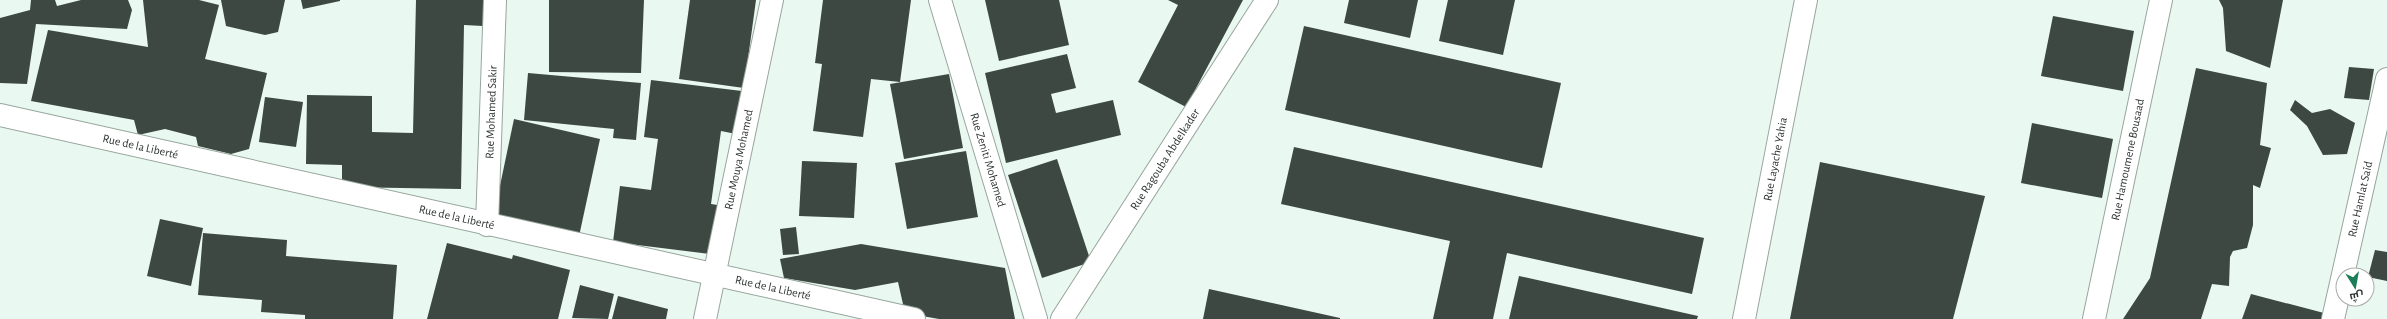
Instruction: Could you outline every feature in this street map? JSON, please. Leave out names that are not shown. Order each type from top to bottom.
[{"type":"street","name":"Rue Mohamed Sakir","points":[[486,224],[495,0]]},
{"type":"street","name":"Rue Mouya Mohamed","points":[[705,319],[772,0]]},
{"type":"street","name":"Rue Zeniti Mohamed","points":[[940,0],[1036,319]]},
{"type":"street","name":"Rue Ragouba Abdelkader","points":[[1062,319],[1267,0]]},
{"type":"street","name":"Rue Layache Yahia","points":[[1744,319],[1806,0]]},
{"type":"street","name":"Rue Hamoumene Bousaad","points":[[2094,319],[2161,0]]},
{"type":"street","name":"Rue Hamlat Saïd","points":[[2332,319],[2387,79]]},
{"type":"street","name":"Rue de la Liberté","points":[[0,115],[714,276],[914,319]]},
{"type":"building","points":[[31,0],[55,0],[57,6],[81,0],[128,0],[132,10],[127,29],[36,24],[27,84],[0,83],[0,18],[30,10]]},
{"type":"building","points":[[143,0],[199,0],[219,5],[205,59],[267,73],[249,149],[231,154],[198,146],[196,137],[165,129],[138,135],[134,120],[31,101],[48,30],[148,47]]},
{"type":"building","points":[[221,0],[285,0],[278,32],[265,35],[226,26]]},
{"type":"building","points":[[301,0],[340,0],[340,1],[303,9]]},
{"type":"building","points":[[416,0],[484,0],[483,26],[464,25],[461,189],[342,187],[342,165],[306,164],[307,95],[372,96],[372,132],[413,133]]},
{"type":"building","points":[[549,0],[644,0],[641,73],[549,72]]},
{"type":"building","points":[[690,0],[756,0],[744,88],[679,79]]},
{"type":"building","points":[[823,0],[911,0],[900,82],[871,79],[863,137],[813,131],[822,64],[815,63]]},
{"type":"building","points":[[985,0],[1059,0],[1069,45],[999,61]]},
{"type":"building","points":[[1168,0],[1243,0],[1186,107],[1138,82],[1178,5]]},
{"type":"building","points":[[1349,0],[1418,0],[1410,38],[1344,23]]},
{"type":"building","points":[[1448,0],[1515,0],[1503,55],[1439,41]]},
{"type":"building","points":[[2219,0],[2283,0],[2270,68],[2226,51],[2223,8]]},
{"type":"building","points":[[2053,16],[2134,31],[2123,91],[2041,76]]},
{"type":"building","points":[[1304,26],[1561,83],[1542,168],[1285,110]]},
{"type":"building","points":[[1067,54],[1076,88],[1051,94],[1056,113],[1113,100],[1121,135],[1006,163],[985,73]]},
{"type":"building","points":[[2349,67],[2374,69],[2369,100],[2344,98]]},
{"type":"building","points":[[2196,68],[2267,83],[2260,145],[2271,148],[2260,188],[2253,185],[2253,225],[2247,248],[2233,251],[2230,257],[2229,286],[2212,284],[2201,319],[2123,319],[2150,278]]},
{"type":"building","points":[[528,73],[641,83],[636,140],[613,138],[614,129],[524,120]]},
{"type":"building","points":[[949,74],[963,148],[904,159],[890,84]]},
{"type":"building","points":[[651,80],[742,91],[736,134],[721,131],[711,204],[724,206],[718,255],[613,242],[620,186],[651,190],[658,139],[644,137]]},
{"type":"building","points":[[265,97],[303,102],[296,147],[259,142]]},
{"type":"building","points":[[2295,100],[2312,113],[2330,109],[2355,123],[2347,154],[2323,155],[2307,126],[2290,110]]},
{"type":"building","points":[[514,119],[600,139],[578,241],[493,219]]},
{"type":"building","points":[[2032,123],[2113,139],[2102,198],[2021,183]]},
{"type":"building","points":[[1294,147],[1704,238],[1692,294],[1507,253],[1493,319],[1433,319],[1450,241],[1281,204]]},
{"type":"building","points":[[966,151],[978,217],[907,229],[895,163]]},
{"type":"building","points":[[1057,159],[1091,262],[1042,278],[1008,175]]},
{"type":"building","points":[[802,161],[857,163],[854,218],[799,216]]},
{"type":"building","points":[[1820,162],[1985,196],[1953,319],[1790,319]]},
{"type":"building","points":[[160,219],[203,228],[191,286],[147,276]]},
{"type":"building","points":[[796,227],[799,254],[783,255],[780,229]]},
{"type":"building","points":[[203,233],[287,240],[286,256],[397,265],[393,319],[305,319],[305,315],[261,312],[262,300],[198,295]]},
{"type":"building","points":[[447,243],[512,259],[513,255],[570,270],[558,319],[427,319]]},
{"type":"building","points":[[861,244],[1005,268],[1015,319],[939,319],[905,313],[898,282],[855,290],[784,278],[780,259]]},
{"type":"building","points":[[2375,250],[2387,252],[2387,281],[2375,278],[2375,267],[2371,267]]},
{"type":"building","points":[[1519,276],[1698,316],[1697,319],[1509,319]]},
{"type":"building","points":[[580,285],[614,294],[608,319],[572,318]]},
{"type":"building","points":[[1209,289],[1340,318],[1340,319],[1203,319]]},
{"type":"building","points":[[2251,294],[2324,313],[2323,319],[2242,319]]},
{"type":"building","points":[[618,296],[668,309],[666,319],[612,319]]}]
